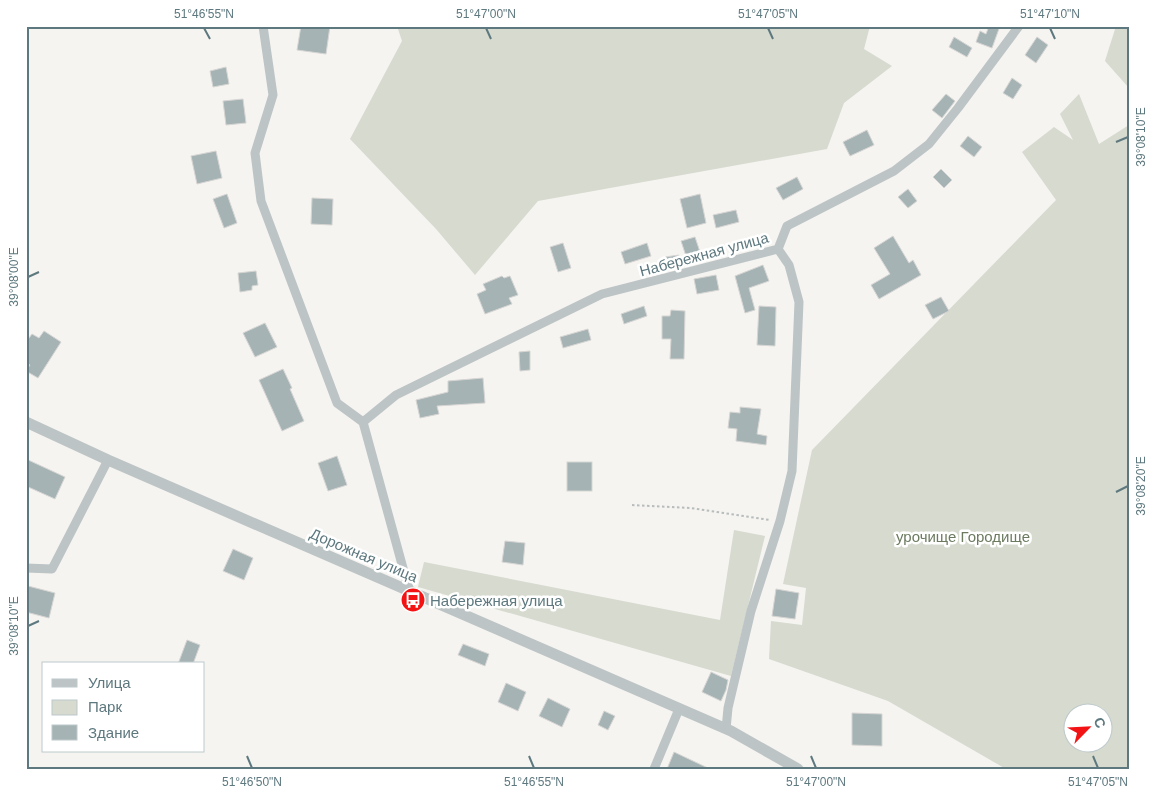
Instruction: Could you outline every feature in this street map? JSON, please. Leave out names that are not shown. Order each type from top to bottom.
[{"type":"street","points":[[263,26],[273,95],[255,153],[261,201],[337,403],[362,422],[410,591]]},
{"type":"street","name":"Набережная улица","points":[[362,422],[396,395],[602,294],[778,249],[787,226],[894,171],[929,144],[1019,26]]},
{"type":"street","points":[[726,729],[728,708],[751,611],[780,521],[792,471],[799,302],[789,266],[778,249]]},
{"type":"street","name":"Дорожная улица","points":[[26,422],[108,460],[726,729],[798,769]]},
{"type":"street","points":[[26,568],[52,570],[108,460]]},
{"type":"street","points":[[654,769],[679,709]]},
{"type":"path","points":[[632,505],[691,508],[780,521]]},
{"type":"green space","points":[[397,26],[870,26],[864,49],[892,66],[844,103],[827,149],[538,201],[475,275],[436,229],[350,139],[402,41]]},
{"type":"green space","points":[[1116,26],[1129,26],[1129,88],[1105,61]]},
{"type":"green space","name":"урочище Городище","points":[[1079,94],[1099,144],[1129,125],[1129,769],[1006,769],[888,701],[769,659],[771,621],[802,625],[806,588],[783,584],[812,450],[1056,200],[1022,152],[1054,127],[1073,140],[1060,114]]},
{"type":"green space","points":[[734,530],[765,536],[731,676],[418,587],[424,562],[720,620]]},
{"type":"building","points":[[301,26],[330,26],[326,54],[297,50]]},
{"type":"building","points":[[989,26],[1000,26],[992,48],[976,42],[980,31],[986,34]]},
{"type":"building","points":[[954,37],[972,48],[967,57],[949,47]]},
{"type":"building","points":[[1037,37],[1048,45],[1036,63],[1025,55]]},
{"type":"building","points":[[226,67],[229,84],[213,87],[210,71]]},
{"type":"building","points":[[1012,78],[1022,85],[1013,99],[1003,93]]},
{"type":"building","points":[[946,94],[955,101],[942,118],[932,110]]},
{"type":"building","points":[[243,99],[246,123],[226,125],[223,101]]},
{"type":"building","points":[[867,130],[874,145],[850,156],[843,142]]},
{"type":"building","points":[[968,136],[982,147],[974,157],[960,146]]},
{"type":"building","points":[[216,151],[222,178],[197,184],[191,156]]},
{"type":"building","points":[[941,169],[952,180],[944,188],[933,177]]},
{"type":"building","points":[[797,177],[803,189],[783,200],[776,188]]},
{"type":"building","points":[[908,189],[917,201],[908,208],[898,197]]},
{"type":"building","points":[[227,194],[237,223],[224,228],[213,199]]},
{"type":"building","points":[[700,194],[706,223],[687,228],[680,199]]},
{"type":"building","points":[[312,198],[333,199],[332,225],[311,224]]},
{"type":"building","points":[[736,210],[739,222],[716,228],[713,215]]},
{"type":"building","points":[[893,236],[909,263],[913,260],[921,275],[879,299],[871,285],[890,274],[874,248]]},
{"type":"building","points":[[695,237],[700,252],[686,256],[681,241]]},
{"type":"building","points":[[563,243],[571,268],[558,272],[550,247]]},
{"type":"building","points":[[647,243],[651,256],[625,264],[621,252]]},
{"type":"building","points":[[679,255],[680,264],[667,267],[665,257]]},
{"type":"building","points":[[763,265],[769,281],[749,288],[755,310],[745,313],[735,276]]},
{"type":"building","points":[[256,271],[258,285],[252,286],[252,290],[240,292],[238,273]]},
{"type":"building","points":[[716,275],[719,290],[697,294],[694,279]]},
{"type":"building","points":[[502,276],[504,278],[510,276],[518,295],[509,298],[512,304],[485,314],[477,294],[486,290],[483,284]]},
{"type":"building","points":[[941,297],[949,311],[933,319],[925,305]]},
{"type":"building","points":[[644,306],[647,316],[624,324],[621,314]]},
{"type":"building","points":[[759,306],[776,307],[775,346],[757,345]]},
{"type":"building","points":[[671,310],[685,311],[684,359],[670,359],[671,339],[662,339],[662,316],[670,316]]},
{"type":"building","points":[[265,323],[277,347],[255,357],[243,333]]},
{"type":"building","points":[[588,329],[591,340],[563,348],[560,337]]},
{"type":"building","points":[[44,331],[61,342],[38,378],[26,371],[30,365],[26,362],[26,342],[32,334],[39,338]]},
{"type":"building","points":[[530,351],[530,370],[520,371],[519,352]]},
{"type":"building","points":[[283,369],[304,421],[282,431],[259,380]]},
{"type":"building","points":[[483,378],[485,403],[437,406],[439,414],[420,418],[416,400],[448,392],[448,381]]},
{"type":"building","points":[[740,407],[761,409],[757,434],[767,436],[766,445],[736,441],[737,429],[728,428],[730,412],[740,413]]},
{"type":"building","points":[[337,456],[347,485],[328,491],[318,463]]},
{"type":"building","points":[[26,459],[65,477],[55,499],[26,486]]},
{"type":"building","points":[[567,462],[592,462],[592,491],[567,491]]},
{"type":"building","points":[[505,541],[525,543],[523,565],[502,562]]},
{"type":"building","points":[[233,549],[253,558],[244,580],[223,571]]},
{"type":"building","points":[[28,586],[55,593],[49,618],[26,612],[26,592]]},
{"type":"building","points":[[776,589],[799,593],[795,619],[772,616]]},
{"type":"building","points":[[187,640],[200,645],[194,662],[179,662]]},
{"type":"building","points":[[463,644],[489,654],[485,666],[458,655]]},
{"type":"building","points":[[711,672],[728,680],[721,701],[702,692]]},
{"type":"building","points":[[506,683],[526,692],[518,711],[498,702]]},
{"type":"building","points":[[548,698],[570,709],[562,727],[539,716]]},
{"type":"building","points":[[604,711],[615,716],[608,730],[598,725]]},
{"type":"building","points":[[852,713],[882,714],[882,746],[852,745]]},
{"type":"building","points":[[674,752],[710,769],[667,769]]},
{"type":"place","name":"Набережная улица","points":[[413,600]]}]
